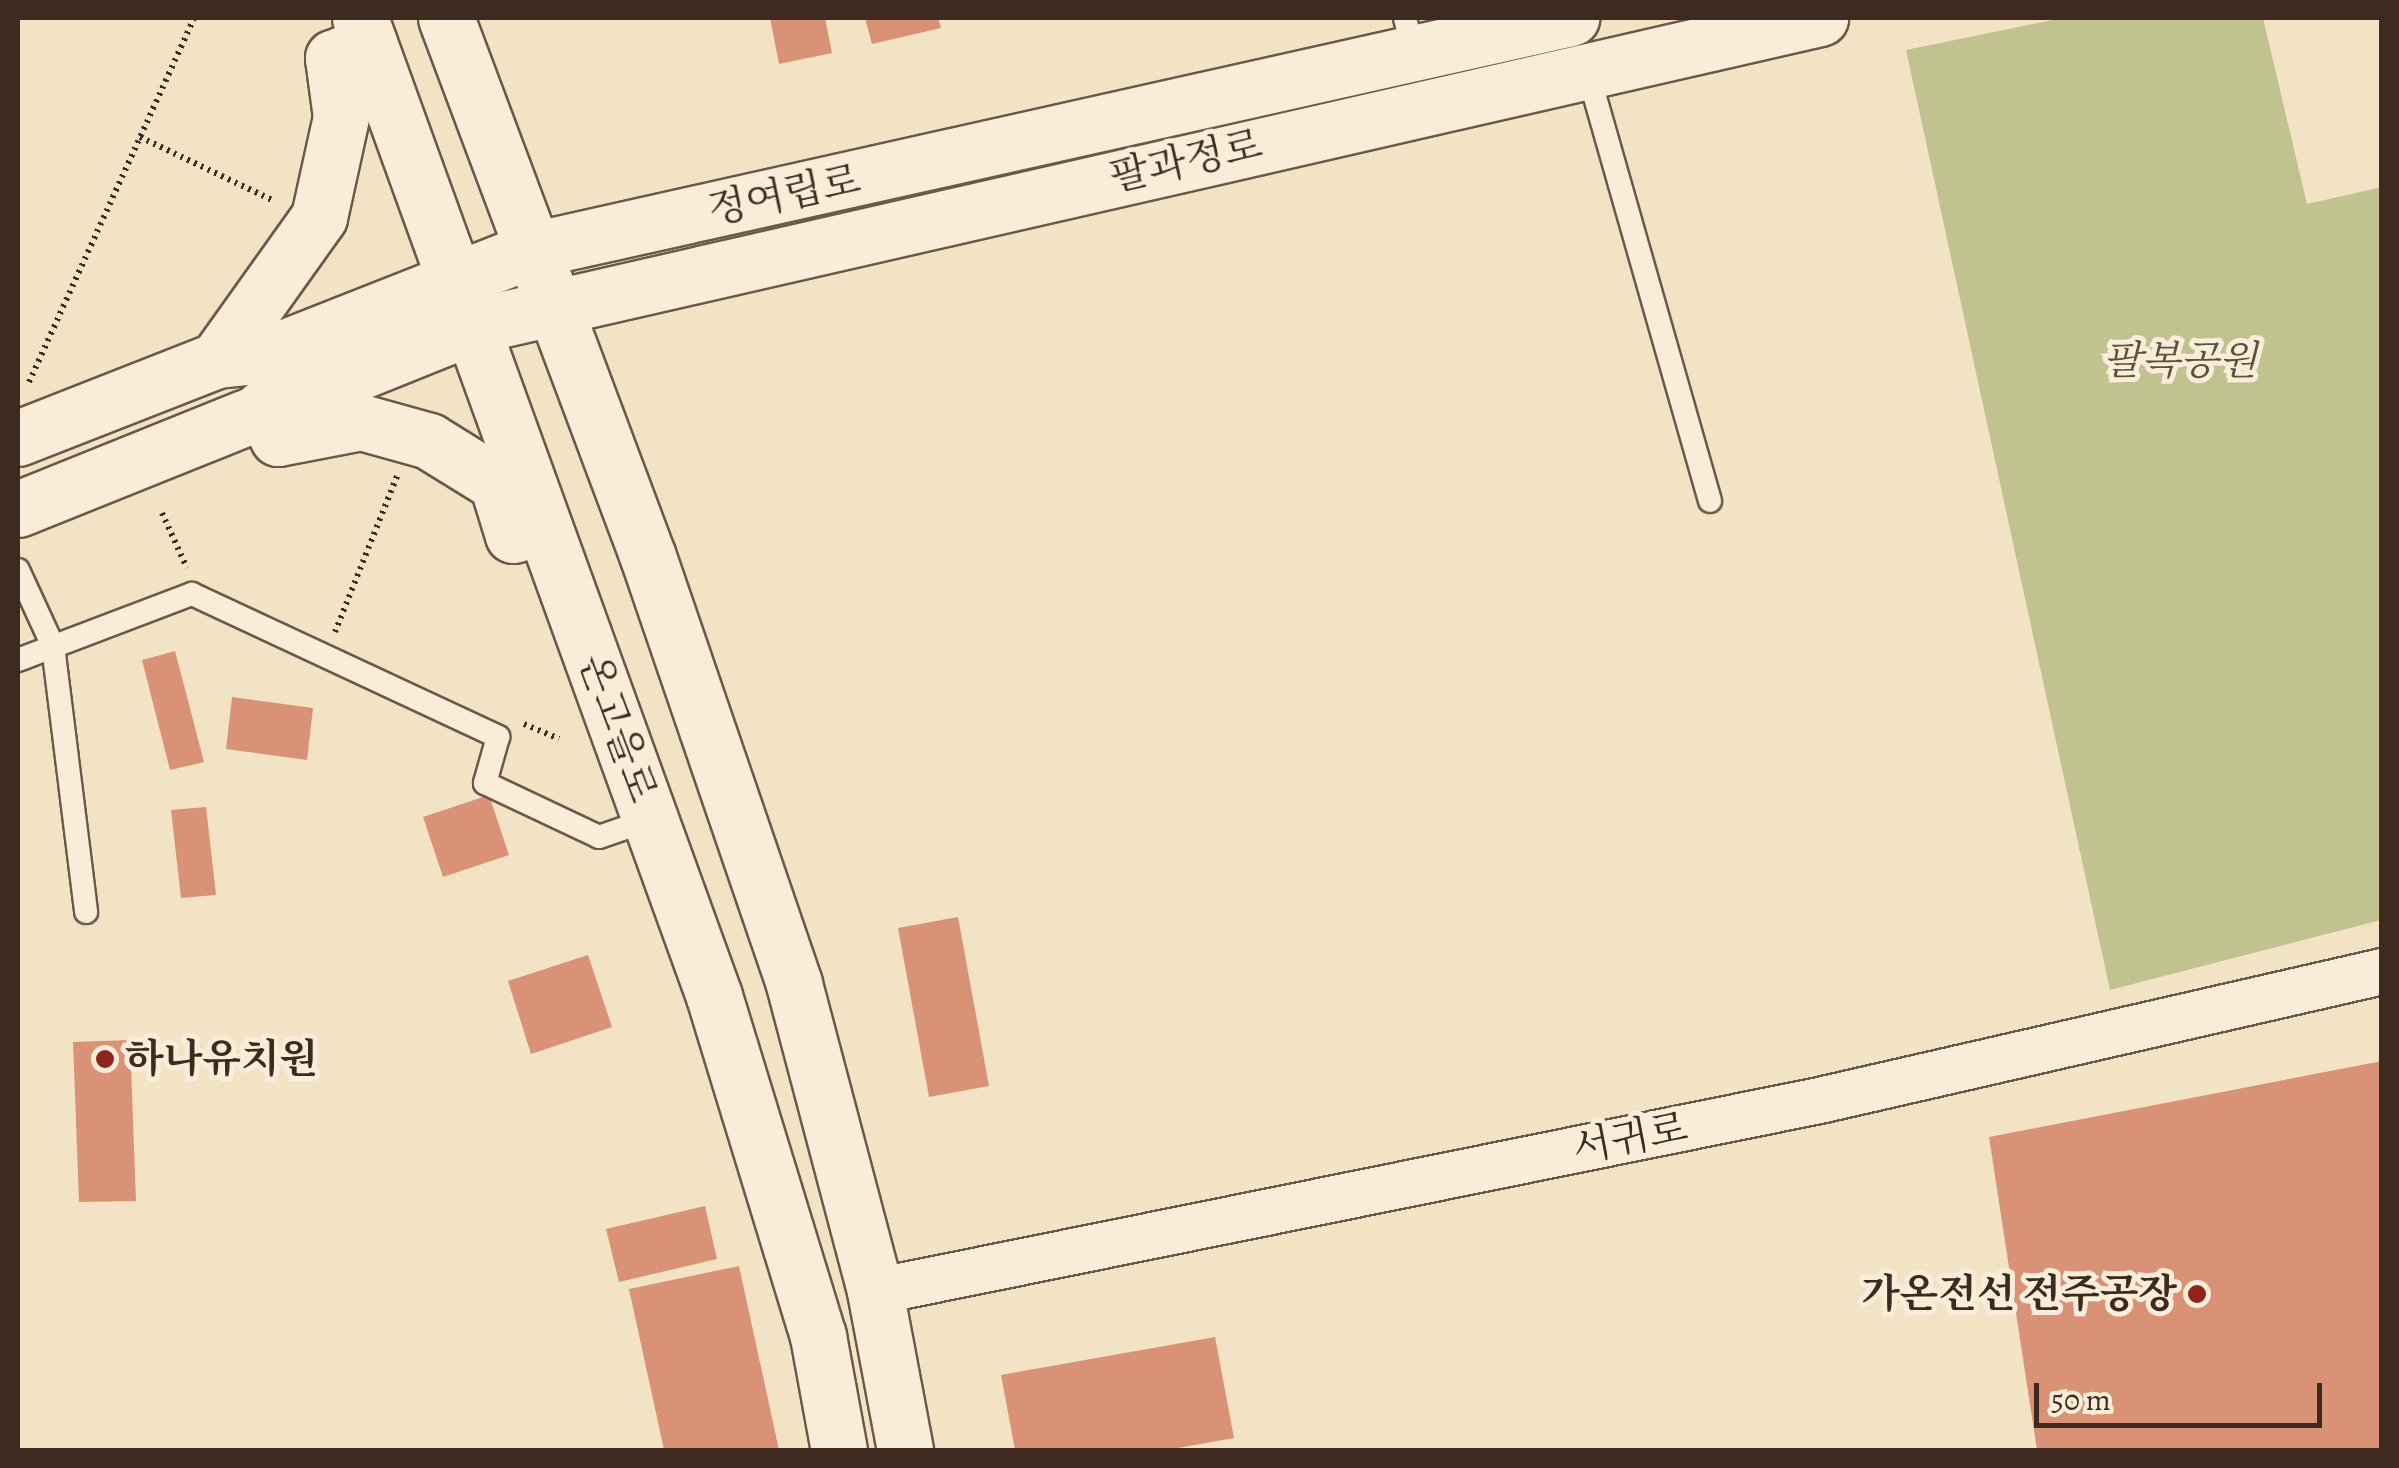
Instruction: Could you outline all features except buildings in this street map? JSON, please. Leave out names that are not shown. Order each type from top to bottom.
[{"type":"street","name":"온고을로","points":[[446,18],[794,984],[875,1291],[905,1450]]},
{"type":"street","name":"정여립로","points":[[18,509],[262,408],[463,303],[532,250],[1409,35],[1572,18]]},
{"type":"street","name":"팔과정로","points":[[553,307],[1820,18]]},
{"type":"street","name":"온고을로","points":[[364,30],[651,819],[818,1336],[838,1450]]},
{"type":"street","points":[[217,360],[319,217],[341,117],[333,58],[364,30]]},
{"type":"street","name":"정여립로","points":[[18,438],[217,360],[265,356],[463,303],[553,307]]},
{"type":"street","points":[[262,408],[278,438],[361,422],[430,441],[497,483],[513,535],[544,526]]},
{"type":"street","name":"서귀로","points":[[875,1291],[1819,1100],[2382,970]]},
{"type":"lane","points":[[1572,18],[1710,501]]},
{"type":"lane","points":[[1409,35],[1427,105]]},
{"type":"lane","points":[[18,570],[53,646],[86,912]]},
{"type":"lane","points":[[18,660],[192,594],[498,737],[485,783],[599,836],[651,819]]},
{"type":"path","points":[[29,382],[194,18]]},
{"type":"path","points":[[140,137],[282,205]]},
{"type":"path","points":[[333,638],[400,468]]},
{"type":"green space","name":"팔복공원","points":[[2062,18],[2263,18],[2307,204],[2382,187],[2381,920],[2110,990],[1906,50]]},
{"type":"place","name":"하나유치원","points":[[105,1059]]},
{"type":"place","name":"가온전선 전주공장","points":[[2197,1294]]}]
